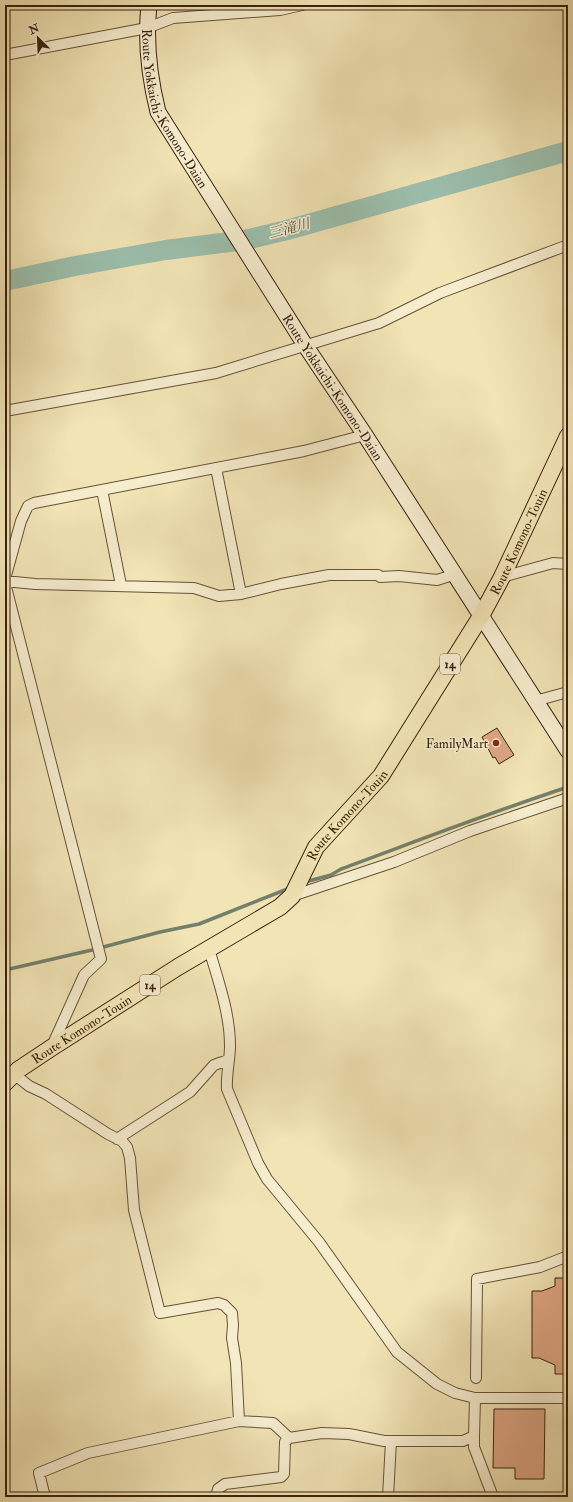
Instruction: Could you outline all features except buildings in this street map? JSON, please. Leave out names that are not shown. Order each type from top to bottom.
[{"type":"main road","name":"Route Yokkaichi-Komono-Daian","points":[[150,5],[146,28],[150,77],[158,112],[304,345],[365,435],[568,752]]},
{"type":"main road","name":"Route Komono-Touin","points":[[8,1079],[51,1048],[209,949],[280,907],[294,892],[316,847],[381,776],[481,616],[502,577],[568,436]]},
{"type":"street","points":[[5,55],[146,28],[173,18],[280,10],[302,5]]},
{"type":"street","points":[[5,411],[216,373],[379,322],[440,293],[568,245]]},
{"type":"street","points":[[51,1048],[84,975],[101,959],[6,586],[21,521],[28,506],[56,497],[102,490],[304,451],[365,435]]},
{"type":"street","points":[[216,468],[241,594]]},
{"type":"street","points":[[102,490],[121,586]]},
{"type":"street","points":[[502,577],[553,564],[568,564]]},
{"type":"street","points":[[6,586],[35,584],[143,588],[194,588],[219,596],[241,594],[281,584],[328,575],[378,575],[380,577],[399,576],[437,580],[453,574]]},
{"type":"street","points":[[535,701],[568,692]]},
{"type":"street","points":[[294,892],[394,862],[470,832],[568,798]]},
{"type":"street","points":[[209,949],[222,991],[229,1028],[230,1047],[227,1089],[258,1163],[267,1180],[319,1242],[396,1352],[445,1389],[475,1398],[568,1398]]},
{"type":"street","points":[[117,1139],[190,1092],[214,1065],[228,1060]]},
{"type":"street","points":[[8,1079],[46,1094],[122,1141],[127,1147],[130,1158],[134,1210],[160,1313],[218,1303],[224,1305],[232,1313],[232,1338],[236,1363],[239,1421]]},
{"type":"street","points":[[476,1378],[477,1279],[540,1267],[568,1256]]},
{"type":"street","points":[[475,1398],[474,1447],[493,1497]]},
{"type":"street","points":[[45,1497],[39,1473],[75,1457],[88,1453],[239,1421],[273,1423],[289,1438]]},
{"type":"street","points":[[216,1497],[218,1489],[225,1484],[281,1477],[284,1474],[285,1442],[289,1438],[322,1434],[349,1434],[391,1441],[456,1442],[469,1440],[474,1436]]},
{"type":"street","points":[[388,1497],[391,1441]]},
{"type":"waterway","name":"三滝川","points":[[5,281],[75,266],[166,250],[245,240],[287,230],[568,151]]},
{"type":"waterway","points":[[305,882],[331,875],[341,869],[426,837],[568,787]]},
{"type":"waterway","points":[[5,970],[92,950],[160,932],[199,924],[290,888]]},
{"type":"place","name":"FamilyMart","points":[[496,743]]}]
